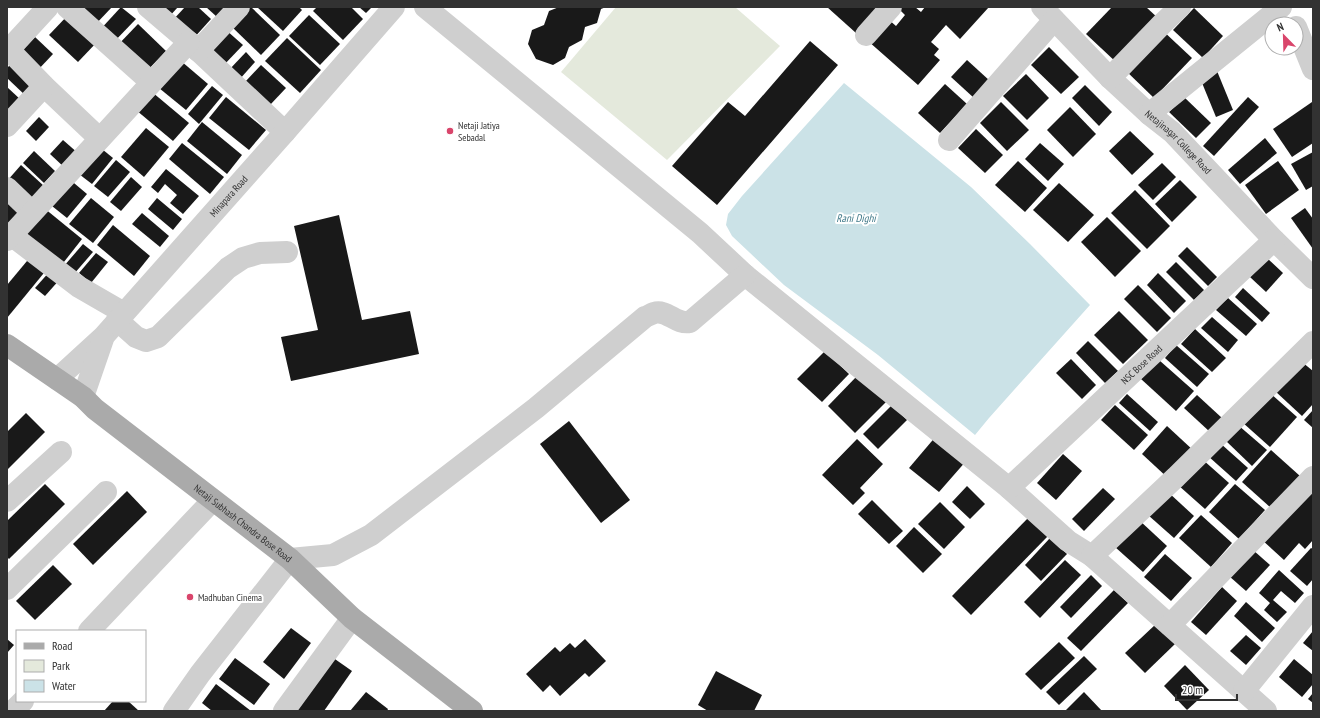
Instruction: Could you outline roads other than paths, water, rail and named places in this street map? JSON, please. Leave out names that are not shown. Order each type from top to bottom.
[{"type":"main road","name":"Netaji Subhash Chandra Bose Road","points":[[7,345],[83,397],[95,409],[290,559],[352,618],[472,711]]},
{"type":"street","points":[[48,7],[14,44],[12,49],[16,57],[44,86],[99,138]]},
{"type":"street","points":[[67,7],[151,82]]},
{"type":"street","points":[[148,7],[285,132]]},
{"type":"street","points":[[239,7],[151,82],[9,237],[79,287],[115,323],[136,337],[146,341],[158,337],[228,268],[243,258],[260,253],[288,252]]},
{"type":"street","name":"Minapara Road","points":[[57,379],[115,323],[394,7]]},
{"type":"street","points":[[425,7],[700,233],[745,275],[1009,488],[1068,541],[1092,556],[1266,711]]},
{"type":"street","points":[[866,35],[891,7]]},
{"type":"street","points":[[1110,78],[1180,7]]},
{"type":"street","points":[[1149,114],[1281,7]]},
{"type":"street","points":[[949,140],[1048,14]]},
{"type":"street","name":"Netajinagar College Road","points":[[1048,14],[1110,78],[1149,114],[1172,132],[1274,240],[1311,273]]},
{"type":"street","points":[[1304,47],[1313,69]]},
{"type":"street","points":[[7,126],[44,86]]},
{"type":"street","points":[[7,188],[32,212]]},
{"type":"street","name":"NSC Bose Road","points":[[1009,488],[1274,240]]},
{"type":"street","points":[[174,711],[200,674],[290,559],[333,555],[371,535],[536,408],[645,317],[655,312],[667,314],[679,322],[690,322],[745,275]]},
{"type":"street","points":[[83,397],[115,323]]},
{"type":"street","points":[[1092,556],[1176,477],[1313,342]]},
{"type":"street","points":[[7,501],[61,452]]},
{"type":"street","points":[[1170,626],[1313,477]]},
{"type":"street","points":[[7,589],[106,492]]},
{"type":"street","points":[[90,630],[213,500]]},
{"type":"street","points":[[1244,691],[1313,606]]},
{"type":"street","points":[[284,711],[352,618]]},
{"type":"street","points":[[13,711],[22,702]]},
{"type":"water","name":"Rani Dighi","points":[[844,83],[971,187],[1090,305],[975,435],[878,355],[784,285],[732,236],[726,225],[728,214],[742,196]]},
{"type":"place","name":"Netaji Jatiya Sebadal","points":[[450,131]]},
{"type":"place","name":"Madhuban Cinema","points":[[190,597]]}]
